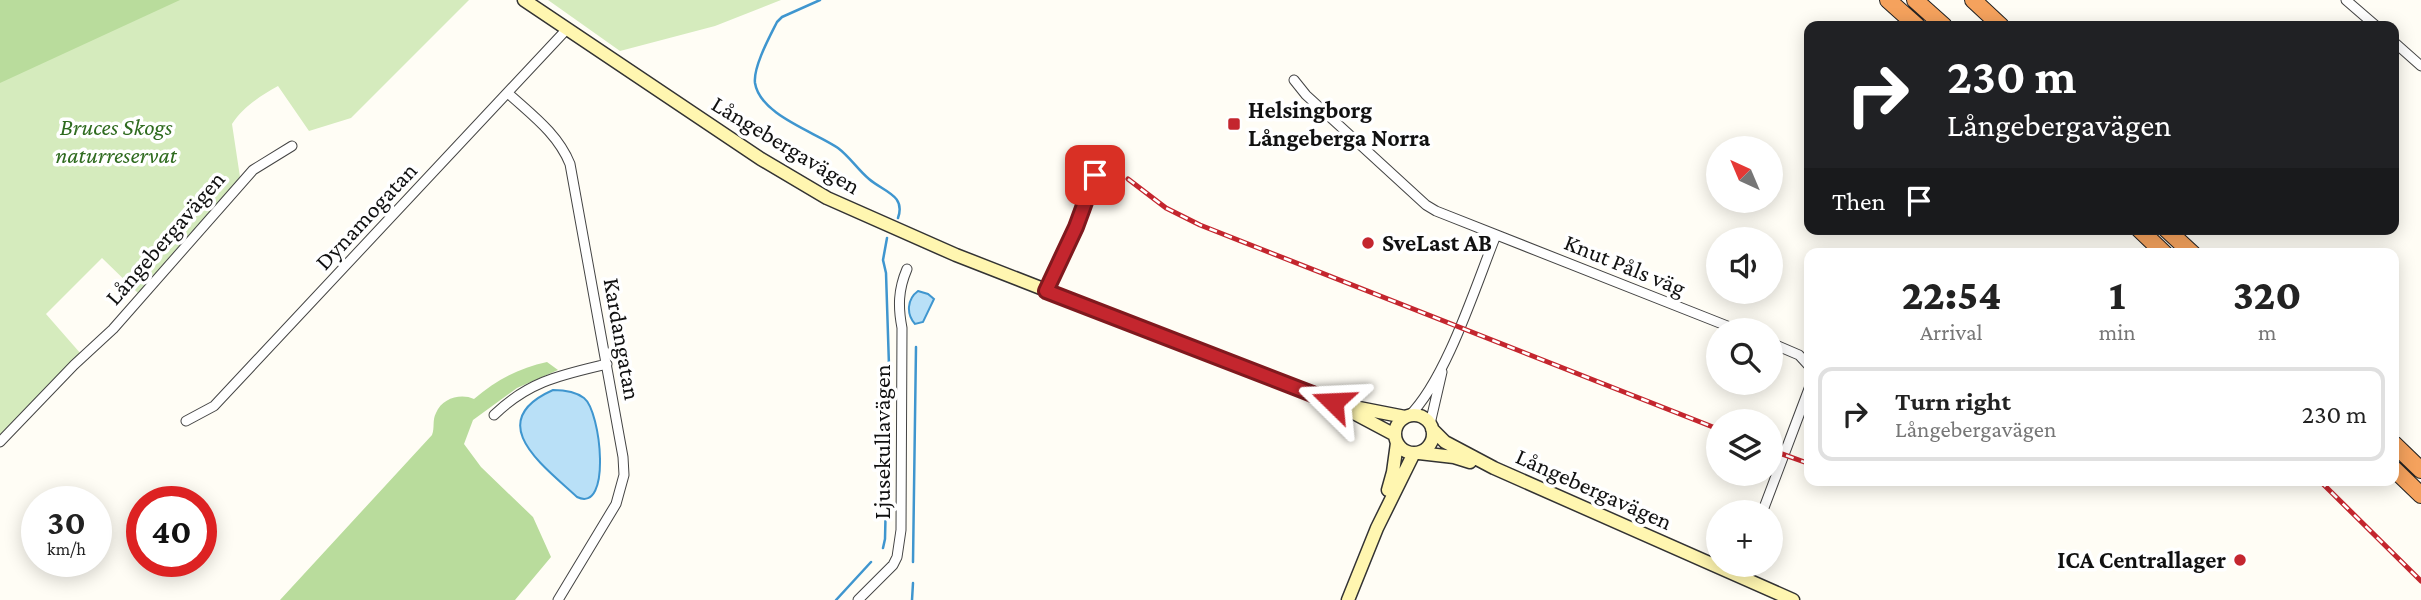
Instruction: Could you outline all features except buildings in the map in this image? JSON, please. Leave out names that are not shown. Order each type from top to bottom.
[{"type":"highway","points":[[1888,0],[1911,21]]},
{"type":"highway","points":[[1915,0],[1938,21]]},
{"type":"highway","points":[[1973,0],[1996,21]]},
{"type":"highway","points":[[2145,235],[2159,248]]},
{"type":"highway","points":[[2172,235],[2187,248]]},
{"type":"highway","points":[[2399,449],[2421,470]]},
{"type":"highway","points":[[2399,474],[2421,495]]},
{"type":"street","name":"Långebergavägen","points":[[524,0],[751,153],[817,193],[867,218],[1046,291],[1333,402],[1396,439]]},
{"type":"street","points":[[2346,0],[2370,21]]},
{"type":"street","name":"Dynamogatan","points":[[186,421],[214,406],[567,29]]},
{"type":"street","points":[[2399,46],[2421,66]]},
{"type":"street","name":"Knut Påls väg","points":[[1294,80],[1306,95],[1426,205],[1436,211],[1707,318]]},
{"type":"street","name":"Kardangatan","points":[[509,93],[554,136],[565,150],[570,163],[607,364],[624,475],[616,504],[558,600]]},
{"type":"street","name":"Långebergavägen","points":[[0,443],[74,365],[101,342],[250,174],[261,164],[292,146]]},
{"type":"street","points":[[1046,291],[1076,227],[1104,155]]},
{"type":"street","points":[[1377,528],[1393,472],[1398,423],[1420,405],[1444,364],[1496,235]]},
{"type":"street","name":"Ljusekullavägen","points":[[858,600],[893,565],[897,556],[901,516],[902,328],[898,309],[900,285],[907,269]]},
{"type":"street","points":[[1783,348],[1797,354],[1804,361]]},
{"type":"street","points":[[494,415],[523,391],[552,377],[607,364]]},
{"type":"street","points":[[1348,600],[1377,528],[1416,453],[1430,443],[1444,364]]},
{"type":"street","name":"Långebergavägen","points":[[1333,402],[1407,417]]},
{"type":"street","points":[[1767,500],[1804,402]]},
{"type":"street","points":[[1407,417],[1423,418],[1431,426]]},
{"type":"street","name":"Långebergavägen","points":[[1431,426],[1445,442],[1494,468],[1706,556]]},
{"type":"street","points":[[1396,439],[1402,449],[1416,453]]},
{"type":"street","name":"Långebergavägen","points":[[1416,453],[1454,457],[1494,468]]},
{"type":"street","name":"Långebergavägen","points":[[1752,577],[1793,600]]},
{"type":"green space","name":"Bruces Skogs naturreservat","points":[[0,0],[469,0],[351,118],[309,131],[278,86],[247,107],[232,124],[240,177],[138,293],[102,258],[46,314],[81,354],[0,440]]},
{"type":"green space","points":[[0,0],[180,0],[0,83]]},
{"type":"green space","points":[[548,0],[781,0],[715,26],[620,51]]},
{"type":"green space","points":[[547,362],[558,370],[517,388],[473,420],[464,444],[481,467],[533,517],[551,557],[515,600],[280,600],[432,435],[435,416],[447,400],[458,397],[474,399],[508,376]]},
{"type":"water","points":[[918,291],[934,299],[923,322],[915,324],[909,307]]},
{"type":"water","points":[[553,390],[569,391],[584,398],[595,421],[600,459],[599,477],[595,491],[588,498],[577,497],[536,458],[526,444],[521,430],[522,416],[532,403]]},
{"type":"waterway","points":[[820,0],[782,17],[777,22],[759,60],[755,83],[759,94],[777,113],[838,148],[869,179],[892,195],[899,204],[898,218]]},
{"type":"waterway","points":[[883,548],[889,366],[886,273],[883,260],[887,238]]},
{"type":"waterway","points":[[913,562],[916,347]]},
{"type":"waterway","points":[[836,600],[871,562]]},
{"type":"waterway","points":[[912,600],[913,583]]},
{"type":"railway","points":[[1128,179],[1166,208],[1200,225],[1706,424]]},
{"type":"railway","points":[[1783,454],[1804,462]]},
{"type":"railway","points":[[2325,486],[2421,581]]},
{"type":"place","name":"Helsingborg Långeberga Norra","points":[[1234,124]]},
{"type":"place","name":"SveLast AB","points":[[1368,243]]},
{"type":"place","name":"ICA Centrallager","points":[[2240,560]]},
{"type":"route","points":[[1095,175],[1076,227],[1046,291],[1333,402]]}]
